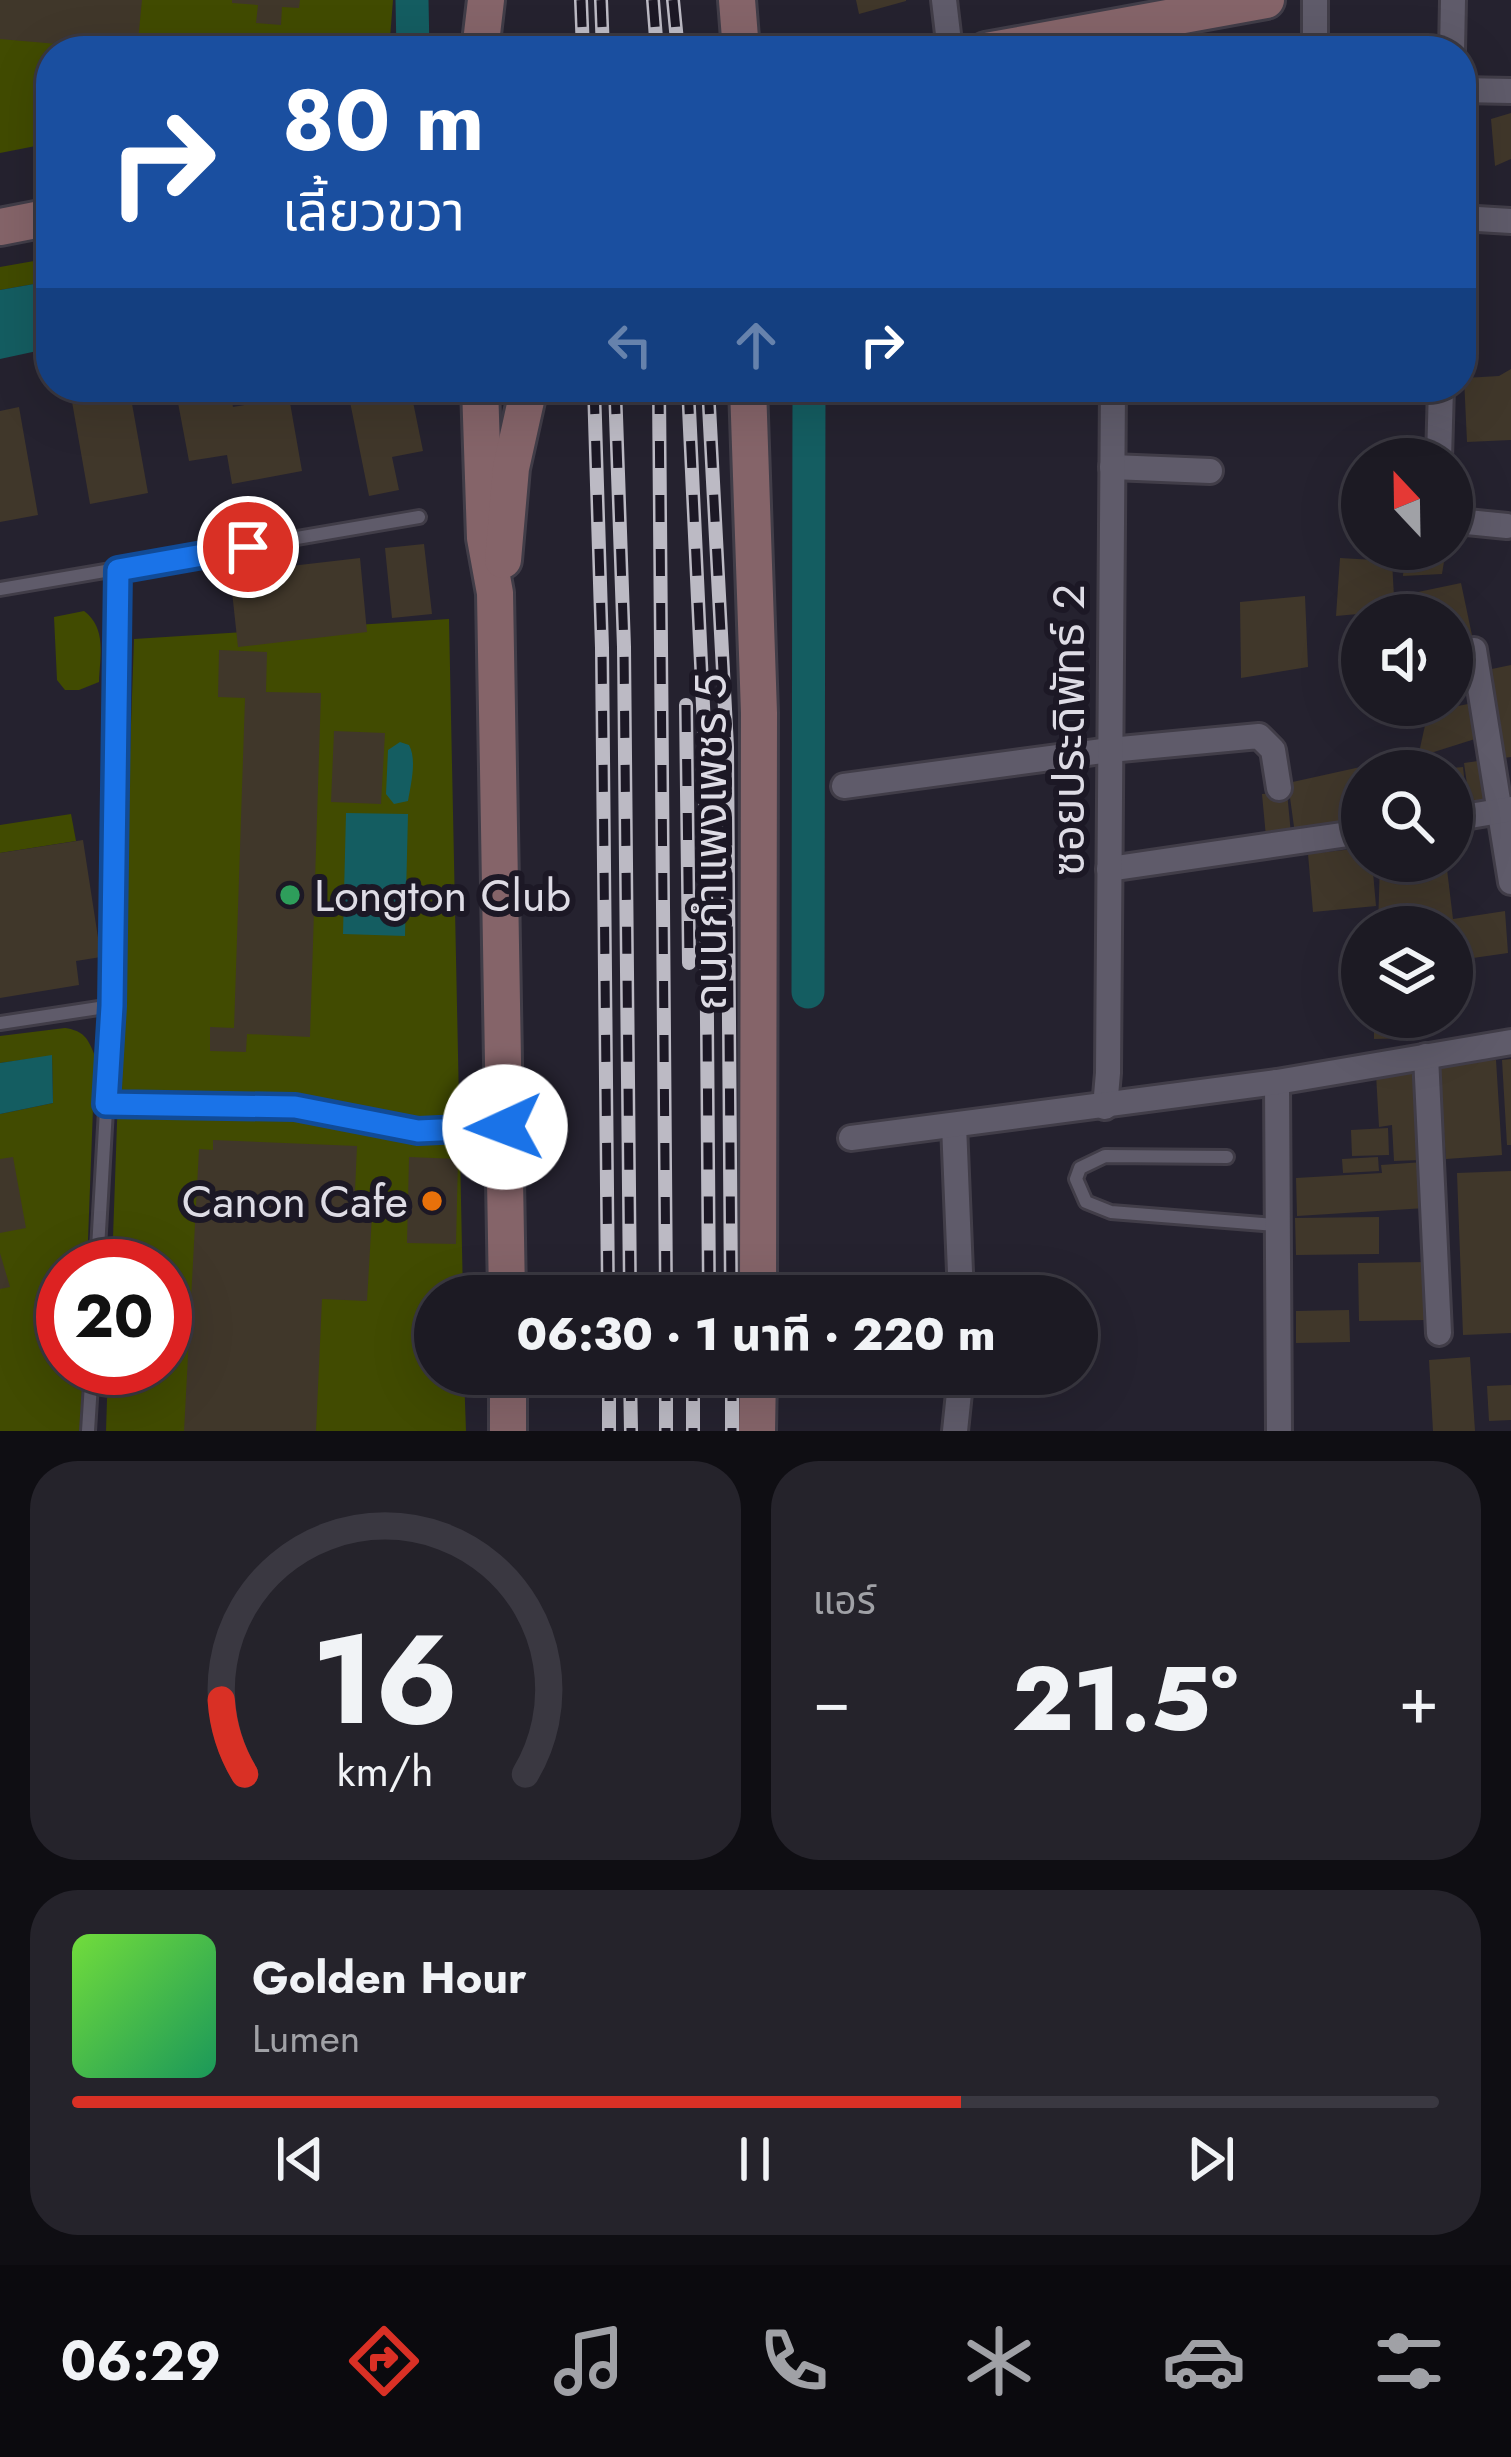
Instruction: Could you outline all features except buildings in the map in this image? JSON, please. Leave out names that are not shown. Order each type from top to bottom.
[{"type":"street","points":[[737,0],[740,36]]},
{"type":"street","points":[[944,0],[948,36]]},
{"type":"street","points":[[1124,36],[1266,0]]},
{"type":"street","points":[[1315,0],[1315,36]]},
{"type":"street","points":[[1452,36],[1453,0]]},
{"type":"street","points":[[482,36],[486,3]]},
{"type":"street","points":[[486,3],[501,36]]},
{"type":"street","points":[[1476,90],[1511,91]]},
{"type":"street","points":[[1476,219],[1511,221]]},
{"type":"street","points":[[0,227],[36,220]]},
{"type":"street","points":[[480,402],[485,538],[495,592],[507,1275]]},
{"type":"street","points":[[495,592],[508,537],[514,449],[526,402]]},
{"type":"street","name":"ถนนกำแพงเพชร 5","points":[[749,402],[759,713],[758,1275]]},
{"type":"street","name":"ซอยประดิพัทธ์ 2","points":[[1105,1107],[1113,402]]},
{"type":"street","points":[[1440,438],[1441,402]]},
{"type":"street","points":[[1112,466],[1210,471]]},
{"type":"street","points":[[1473,523],[1507,526]]},
{"type":"street","points":[[1474,650],[1505,810],[1511,881]]},
{"type":"street","points":[[844,786],[1110,750],[1259,736],[1273,750],[1279,788]]},
{"type":"street","points":[[1473,815],[1505,810]]},
{"type":"street","points":[[1109,869],[1341,835]]},
{"type":"street","points":[[851,1138],[1277,1082],[1511,1042]]},
{"type":"street","points":[[1426,1056],[1439,1333]]},
{"type":"street","points":[[1277,1082],[1279,1431]]},
{"type":"street","points":[[954,1125],[960,1275]]},
{"type":"street","points":[[508,1395],[508,1431]]},
{"type":"street","points":[[758,1395],[758,1431]]},
{"type":"street","points":[[955,1431],[959,1395]]},
{"type":"lane","points":[[0,589],[419,518]]},
{"type":"lane","points":[[98,1239],[112,1006],[118,570]]},
{"type":"lane","points":[[0,1023],[112,1006]]},
{"type":"lane","points":[[106,1104],[295,1107],[418,1131],[505,1127]]},
{"type":"lane","points":[[1227,1157],[1105,1156],[1080,1168],[1076,1179],[1086,1202],[1111,1212],[1275,1225]]},
{"type":"lane","points":[[88,1431],[90,1395]]},
{"type":"green space","points":[[0,0],[393,0],[390,36],[36,36],[36,146],[0,153]]},
{"type":"green space","points":[[36,261],[36,284],[0,290],[0,267]]},
{"type":"green space","points":[[84,611],[99,634],[99,682],[65,690],[57,680],[54,617]]},
{"type":"green space","name":"Longton Club","points":[[449,619],[463,1275],[414,1275],[414,1395],[465,1395],[466,1431],[106,1431],[107,1395],[192,1395],[192,1239],[113,1239],[134,639]]},
{"type":"green space","points":[[71,814],[76,841],[0,853],[0,825]]},
{"type":"green space","points":[[65,1028],[84,1036],[95,1056],[88,1239],[36,1239],[36,1395],[82,1395],[80,1431],[0,1431],[0,1114],[53,1103],[52,1056],[0,1063],[0,1036]]},
{"type":"shaded area","points":[[36,284],[36,351],[0,359],[0,290]]},
{"type":"shaded area","points":[[400,742],[409,745],[413,772],[408,801],[394,804],[386,794],[388,750]]},
{"type":"shaded area","points":[[346,813],[408,814],[405,936],[343,934]]},
{"type":"shaded area","points":[[52,1055],[53,1103],[0,1114],[0,1063]]},
{"type":"waterway","points":[[412,0],[413,36]]},
{"type":"waterway","points":[[808,992],[809,402]]},
{"type":"railway","points":[[581,0],[582,36]]},
{"type":"railway","points":[[601,0],[602,36]]},
{"type":"railway","points":[[653,0],[656,36]]},
{"type":"railway","points":[[673,0],[677,36]]},
{"type":"railway","points":[[594,402],[602,648],[608,1275]]},
{"type":"railway","points":[[616,402],[624,647],[630,1275]]},
{"type":"railway","points":[[659,402],[666,1275]]},
{"type":"railway","points":[[689,402],[705,748],[709,1275]]},
{"type":"railway","points":[[709,402],[727,747],[731,1275]]},
{"type":"railway","points":[[686,705],[689,963]]},
{"type":"railway","points":[[609,1395],[609,1431]]},
{"type":"railway","points":[[630,1395],[631,1431]]},
{"type":"railway","points":[[666,1395],[666,1431]]},
{"type":"railway","points":[[693,1395],[693,1431]]},
{"type":"railway","points":[[732,1395],[732,1431]]},
{"type":"place","name":"Longton Club","points":[[290,895]]},
{"type":"place","name":"Canon Cafe","points":[[432,1201]]},
{"type":"route","points":[[248,547],[118,570],[112,1006],[106,1104],[295,1107],[418,1131],[505,1127]]}]
